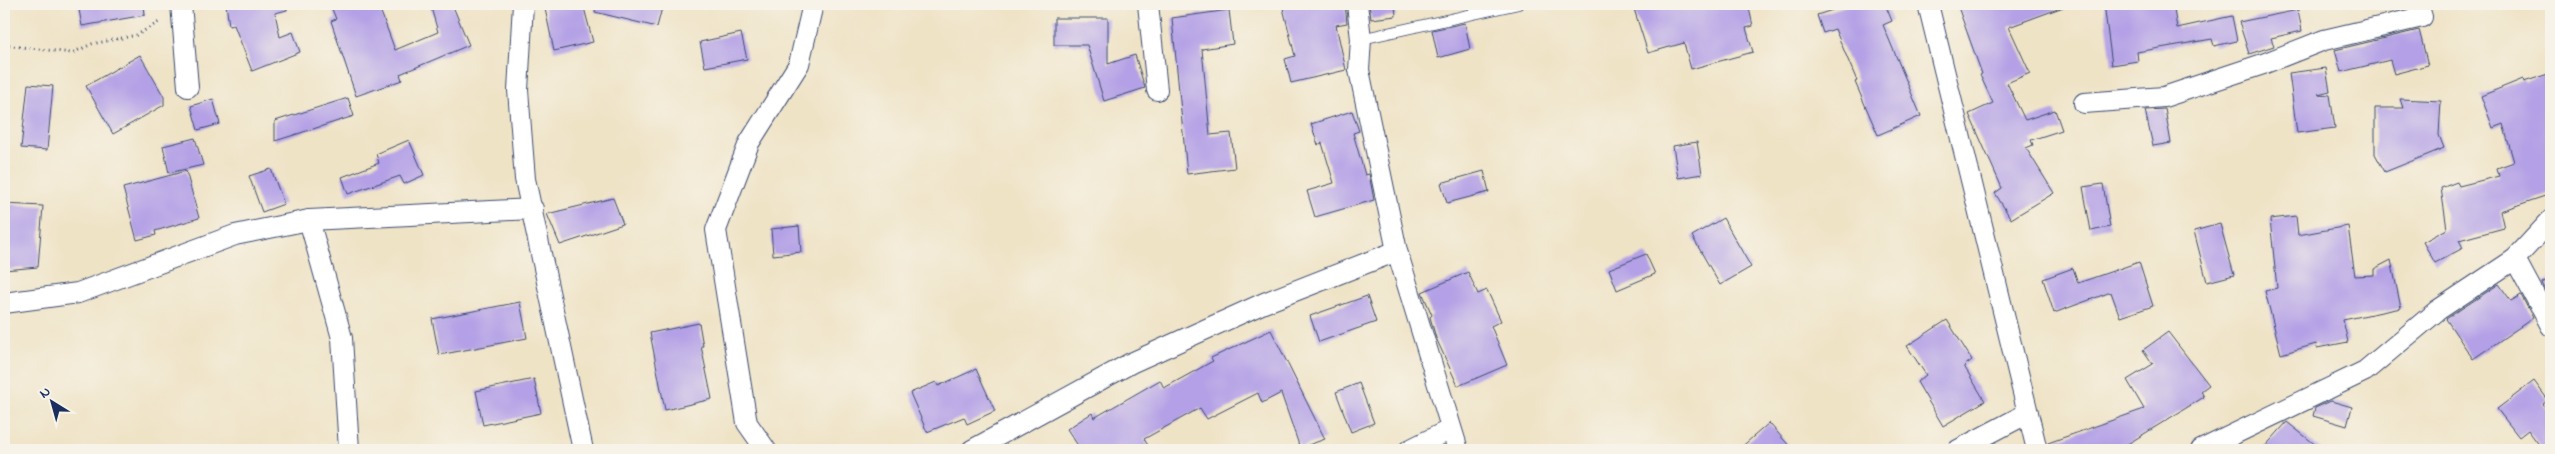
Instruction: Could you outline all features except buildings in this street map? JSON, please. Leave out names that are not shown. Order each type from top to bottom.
[{"type":"street","points":[[523,4],[518,90],[525,179],[533,209],[583,450]]},
{"type":"street","points":[[766,450],[747,423],[716,230],[749,143],[799,64],[813,4]]},
{"type":"street","points":[[1148,4],[1157,90]]},
{"type":"street","points":[[1357,4],[1361,39],[1359,70],[1398,251],[1450,429],[1458,450]]},
{"type":"street","points":[[1928,4],[2036,450]]},
{"type":"street","points":[[2084,103],[2164,97],[2263,64],[2324,40],[2422,17],[2418,4]]},
{"type":"street","points":[[181,7],[188,87]]},
{"type":"street","points":[[4,303],[78,293],[235,235],[309,220],[533,209]]},
{"type":"street","points":[[309,220],[342,338],[349,450]]},
{"type":"street","points":[[2201,450],[2365,371],[2438,310],[2515,259],[2551,220]]},
{"type":"street","points":[[972,450],[1131,363],[1264,303],[1398,251]]},
{"type":"street","points":[[2515,259],[2551,326]]},
{"type":"street","points":[[1958,450],[2028,414]]},
{"type":"street","points":[[1409,450],[1450,429]]},
{"type":"lane","points":[[1361,39],[1518,4]]},
{"type":"path","points":[[4,46],[72,53],[92,44],[137,35],[181,7]]}]
